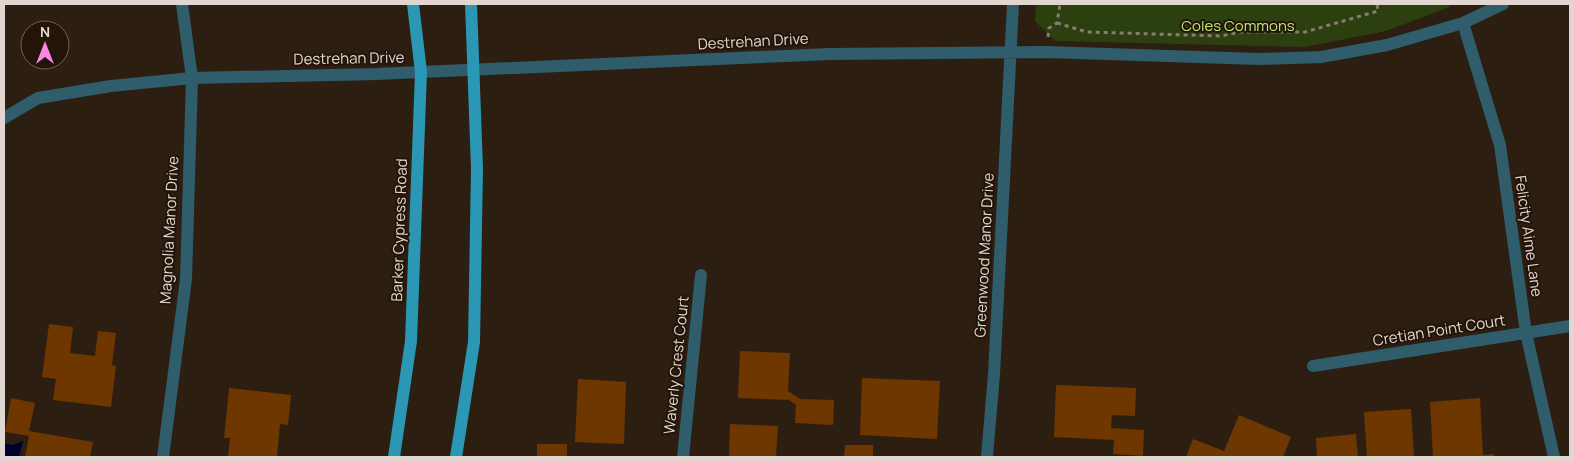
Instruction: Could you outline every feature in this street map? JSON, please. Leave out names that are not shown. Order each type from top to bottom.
[{"type":"main road","name":"Barker Cypress Road","points":[[394,457],[411,341],[421,72],[413,4]]},
{"type":"main road","points":[[456,457],[474,342],[477,169],[471,4]]},
{"type":"street","name":"Magnolia Manor Drive","points":[[163,457],[186,279],[192,78],[182,4]]},
{"type":"street","name":"Greenwood Manor Drive","points":[[987,457],[994,374],[1012,54],[1013,4]]},
{"type":"street","name":"Destrehan Drive","points":[[4,118],[38,98],[111,86],[192,78],[421,72],[829,54],[1012,54],[1046,52],[1259,59],[1321,56],[1387,45],[1463,23],[1503,4]]},
{"type":"street","name":"Felicity Aime Lane","points":[[1463,23],[1500,145],[1526,333],[1554,457]]},
{"type":"street","name":"Waverly Crest Court","points":[[683,457],[701,276]]},
{"type":"street","name":"Cretian Point Court","points":[[1313,366],[1570,326]]},
{"type":"path","points":[[1057,23],[1060,4]]},
{"type":"path","points":[[1046,52],[1049,28],[1057,23],[1087,32],[1221,36],[1240,32],[1305,32],[1378,11],[1377,4]]},
{"type":"green space","name":"Coles Commons","points":[[1036,4],[1448,4],[1450,7],[1386,31],[1305,47],[1055,41],[1035,21]]},
{"type":"water","points":[[23,441],[19,457],[4,457],[4,443],[13,445]]},
{"type":"building","points":[[49,324],[73,327],[70,353],[95,356],[98,331],[116,333],[112,365],[116,366],[111,407],[53,400],[56,379],[42,377]]},
{"type":"building","points":[[740,351],[790,353],[788,391],[800,399],[834,400],[833,425],[795,423],[796,405],[788,399],[738,398]]},
{"type":"building","points":[[862,378],[940,381],[937,439],[860,435]]},
{"type":"building","points":[[578,379],[626,382],[624,444],[575,442]]},
{"type":"building","points":[[1056,385],[1136,388],[1135,416],[1112,415],[1111,428],[1144,430],[1143,456],[1113,454],[1114,440],[1054,437]]},
{"type":"building","points":[[229,388],[291,395],[288,425],[280,424],[277,457],[228,457],[230,438],[224,438]]},
{"type":"building","points":[[11,398],[35,403],[29,431],[93,442],[90,457],[25,457],[29,436],[5,432]]},
{"type":"building","points":[[1480,398],[1483,455],[1494,454],[1494,457],[1433,457],[1430,402]]},
{"type":"building","points":[[1411,409],[1414,457],[1367,457],[1364,412]]},
{"type":"building","points":[[1239,415],[1291,437],[1283,457],[1186,457],[1193,439],[1224,451]]},
{"type":"building","points":[[730,424],[778,426],[776,455],[778,457],[729,457]]},
{"type":"building","points":[[1356,434],[1358,457],[1317,457],[1316,438]]},
{"type":"building","points":[[537,444],[567,444],[567,457],[537,457]]},
{"type":"building","points":[[845,445],[873,445],[873,457],[844,457]]}]
